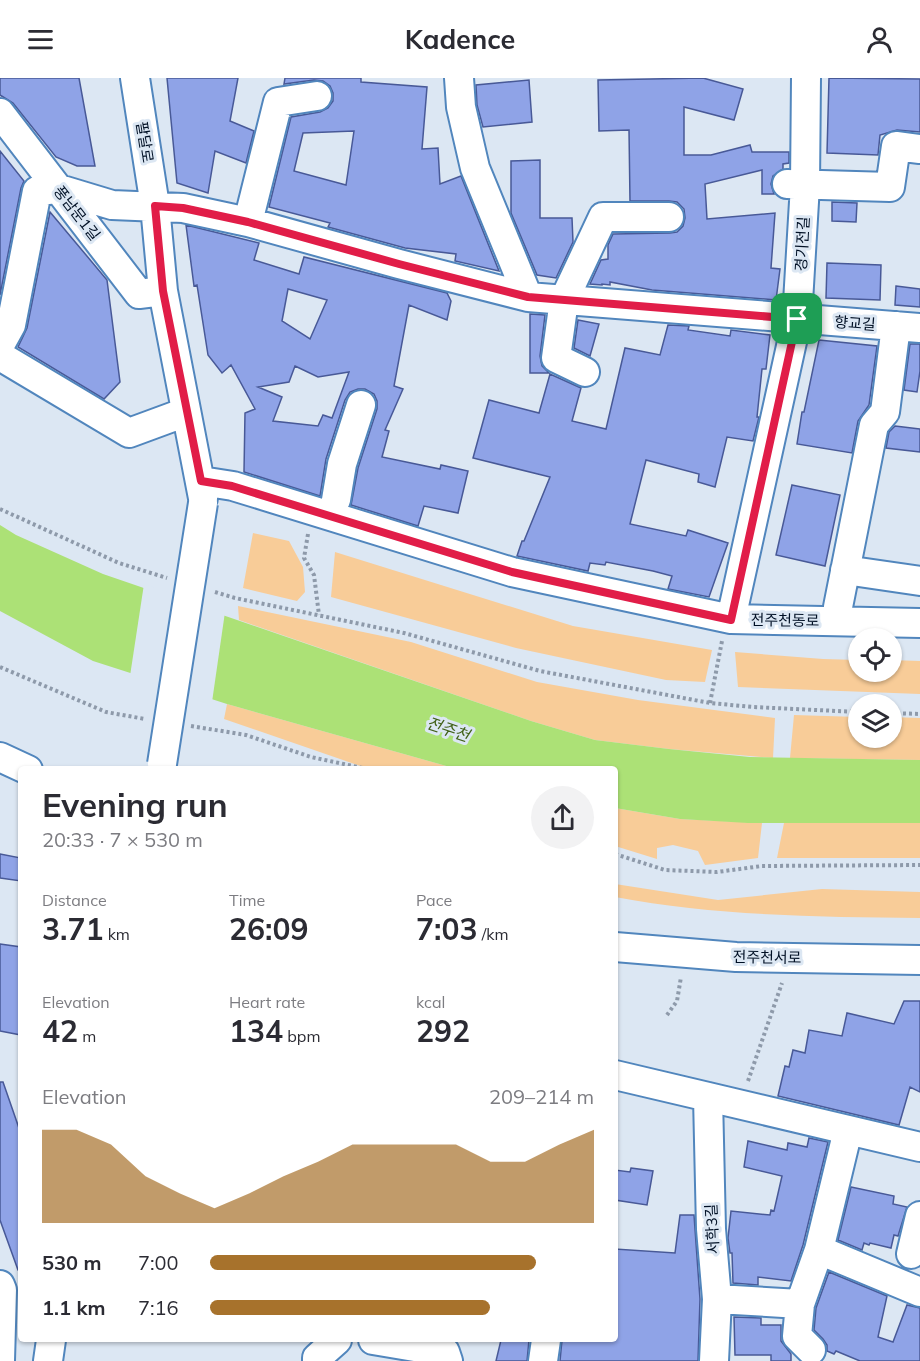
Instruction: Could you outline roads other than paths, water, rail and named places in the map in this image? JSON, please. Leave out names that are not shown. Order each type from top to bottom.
[{"type":"street","name":"팔달로","points":[[135,78],[155,206],[163,291],[202,492]]},
{"type":"street","points":[[459,78],[461,106],[475,168],[528,297]]},
{"type":"street","name":"경기전길","points":[[727,627],[797,319],[796,184],[806,78]]},
{"type":"street","points":[[248,222],[278,102],[317,96]]},
{"type":"street","name":"풍남문1길","points":[[0,113],[139,294],[163,291]]},
{"type":"street","points":[[796,184],[890,187],[896,146],[920,149]]},
{"type":"street","points":[[0,345],[11,326],[37,191],[58,189],[112,205],[155,206]]},
{"type":"street","name":"향교길","points":[[155,206],[183,208],[248,222],[528,297],[908,327],[885,412],[874,425]]},
{"type":"street","points":[[585,372],[556,358],[564,300],[603,217],[669,216]]},
{"type":"street","points":[[0,356],[129,433],[186,412]]},
{"type":"street","points":[[336,500],[342,464],[361,405]]},
{"type":"street","name":"전주천동로","points":[[838,607],[874,425]]},
{"type":"street","name":"전주천동로","points":[[202,492],[232,486],[512,572],[727,627],[920,623]]},
{"type":"street","points":[[161,766],[202,492]]},
{"type":"street","points":[[845,570],[920,580]]},
{"type":"street","points":[[0,757],[19,766]]},
{"type":"street","name":"전주천서로","points":[[618,947],[736,957],[920,960]]},
{"type":"street","points":[[618,1076],[920,1147]]},
{"type":"street","name":"서학3길","points":[[708,1097],[711,1229],[717,1299],[714,1361]]},
{"type":"street","points":[[811,1350],[797,1336],[800,1304],[819,1250],[848,1130]]},
{"type":"street","points":[[910,1254],[920,1216]]},
{"type":"street","points":[[819,1250],[920,1292]]},
{"type":"street","points":[[0,1361],[8,1291]]},
{"type":"street","points":[[717,1299],[800,1304]]},
{"type":"street","points":[[48,1361],[51,1342]]},
{"type":"street","points":[[317,1361],[317,1358],[335,1342]]},
{"type":"street","points":[[385,1342],[445,1352],[448,1361]]},
{"type":"street","points":[[543,1361],[546,1342]]},
{"type":"water","name":"전주천","points":[[0,525],[16,535],[103,574],[531,721],[595,740],[750,757],[920,760],[920,823],[748,823],[680,819],[618,809],[618,766],[446,766],[227,704],[93,661],[0,611]]}]
